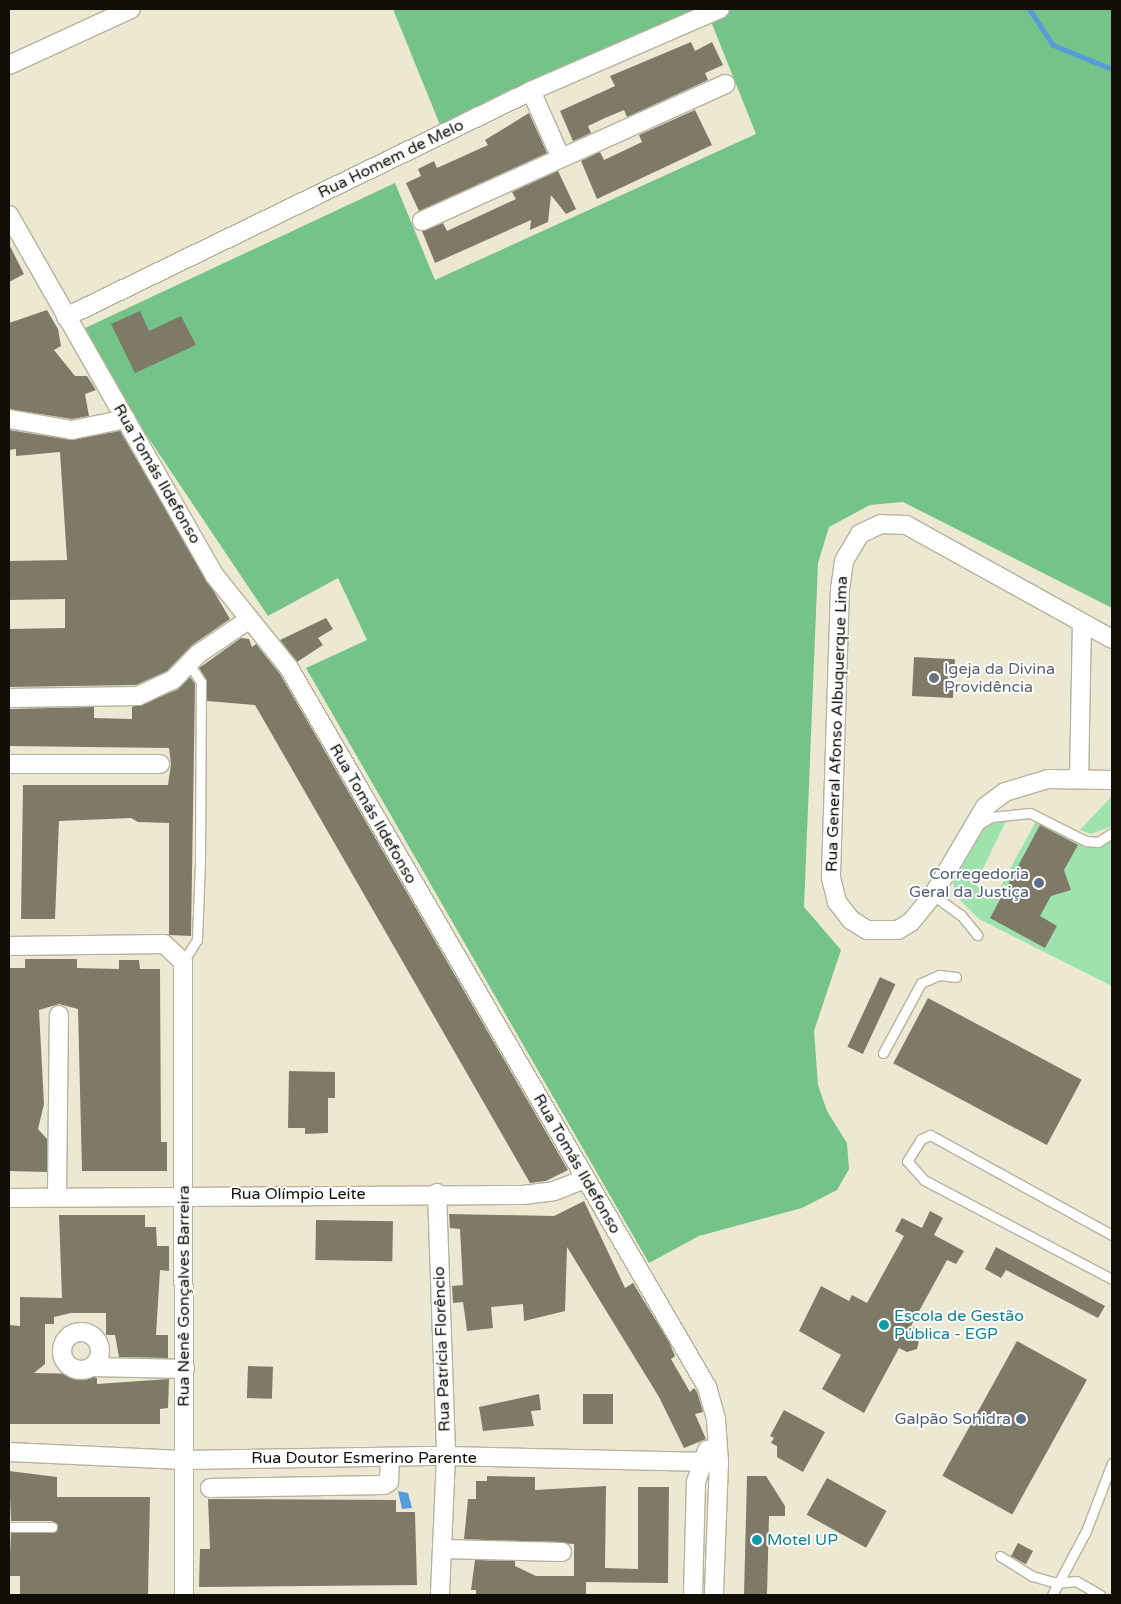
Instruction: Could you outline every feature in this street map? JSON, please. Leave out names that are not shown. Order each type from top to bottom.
[{"type":"street","points":[[9,65],[131,9]]},
{"type":"street","name":"Rua Homem de Melo","points":[[66,317],[531,91],[720,9]]},
{"type":"street","points":[[422,221],[726,84]]},
{"type":"street","points":[[531,91],[561,158]]},
{"type":"street","name":"Rua Tomás Ildefonso","points":[[9,215],[215,576],[247,621],[263,631],[288,668],[707,1387],[716,1427],[711,1461],[715,1538],[714,1595]]},
{"type":"street","points":[[9,419],[72,430],[126,419]]},
{"type":"street","name":"Rua General Afonso Albuquerque Lima","points":[[1112,639],[906,525],[870,528],[850,547],[840,588],[833,892],[851,920],[884,933],[912,922],[933,895],[968,832],[985,807],[1005,792],[1048,779],[1112,780]]},
{"type":"street","points":[[9,698],[138,696],[190,665],[198,654],[247,621]]},
{"type":"street","points":[[1080,779],[1082,623]]},
{"type":"street","points":[[9,764],[160,764]]},
{"type":"street","points":[[9,946],[164,944],[183,962]]},
{"type":"street","name":"Rua Nenê Gonçalves Barreira","points":[[183,962],[185,997],[184,1595]]},
{"type":"street","points":[[57,1198],[59,1015]]},
{"type":"street","name":"Rua Olímpio Leite","points":[[9,1198],[437,1194],[523,1196],[554,1191],[586,1179]]},
{"type":"street","name":"Rua Patrícia Florêncio","points":[[437,1194],[446,1456],[440,1595]]},
{"type":"street","points":[[92,1367],[185,1369]]},
{"type":"street","name":"Rua Doutor Esmerino Parente","points":[[9,1452],[184,1460],[446,1456],[711,1461]]},
{"type":"street","points":[[210,1488],[384,1486],[389,1482],[390,1457]]},
{"type":"street","name":"Rua Tomás Ildefonso","points":[[693,1595],[693,1536],[696,1482],[711,1461]]},
{"type":"street","points":[[693,1536],[715,1538]]},
{"type":"street","points":[[442,1549],[562,1552]]},
{"type":"lane","points":[[183,962],[197,940],[200,861],[201,682],[199,673],[190,665]]},
{"type":"lane","points":[[968,832],[991,816],[1030,813],[1086,841],[1098,842],[1112,833]]},
{"type":"lane","points":[[933,895],[961,915],[977,935]]},
{"type":"lane","points":[[883,1053],[921,983],[939,974],[956,977]]},
{"type":"lane","points":[[1112,1235],[930,1135],[921,1139],[907,1162],[924,1180],[1112,1279]]},
{"type":"lane","points":[[1052,1595],[1086,1531],[1112,1463]]},
{"type":"lane","points":[[9,1527],[52,1528]]},
{"type":"lane","points":[[1000,1556],[1021,1571],[1058,1583],[1076,1581],[1100,1595]]},
{"type":"green space","points":[[393,9],[697,9],[440,125]]},
{"type":"green space","points":[[706,9],[1112,9],[1112,608],[903,502],[870,505],[829,527],[818,563],[804,907],[841,950],[814,1031],[818,1085],[827,1111],[847,1143],[849,1169],[837,1190],[802,1208],[699,1236],[649,1263],[306,668],[367,640],[338,578],[268,616],[133,415],[83,329],[395,183],[435,280],[756,134]]},
{"type":"green space","points":[[1112,796],[1112,826],[1091,834],[1080,830]]},
{"type":"green space","points":[[1007,819],[975,885],[995,897],[1036,821],[1084,847],[1112,839],[1112,986],[979,919],[957,897],[953,883],[980,834],[991,821]]},
{"type":"water","points":[[398,1491],[408,1493],[412,1508],[402,1509]]},
{"type":"building","points":[[691,42],[695,51],[712,42],[723,65],[705,73],[708,80],[627,117],[624,110],[605,118],[588,126],[591,133],[573,141],[560,111],[615,86],[610,76]]},
{"type":"building","points":[[695,110],[712,145],[597,199],[581,161],[600,152],[604,160],[642,142],[639,135]]},
{"type":"building","points":[[529,113],[547,153],[419,211],[406,183],[421,176],[418,169],[434,161],[437,168],[488,145],[485,140]]},
{"type":"building","points":[[558,171],[576,209],[566,214],[551,195],[548,222],[530,230],[531,220],[435,263],[422,231],[443,223],[447,231],[516,199],[512,192]]},
{"type":"building","points":[[9,244],[24,274],[9,282]]},
{"type":"building","points":[[47,310],[58,329],[61,346],[54,350],[75,376],[87,376],[96,390],[85,394],[89,416],[72,419],[9,409],[9,323]]},
{"type":"building","points":[[140,311],[149,331],[181,316],[196,345],[135,373],[111,324]]},
{"type":"building","points":[[9,430],[71,440],[120,431],[230,619],[192,645],[167,671],[136,685],[9,687],[9,629],[65,628],[65,599],[9,600],[9,561],[67,560],[60,452],[16,456],[16,449],[9,450]]},
{"type":"building","points":[[326,618],[333,629],[318,638],[323,645],[297,662],[280,640]]},
{"type":"building","points":[[241,638],[249,639],[252,647],[256,644],[280,674],[568,1170],[546,1181],[530,1183],[255,705],[207,701],[207,682],[199,668]]},
{"type":"building","name":"Igeja da Divina Providência","points":[[914,657],[955,659],[953,698],[912,696]]},
{"type":"building","points":[[190,677],[195,684],[191,936],[169,935],[169,823],[138,822],[131,818],[59,821],[55,919],[21,919],[23,785],[168,785],[171,764],[169,748],[9,746],[10,709],[94,707],[94,718],[132,719],[132,707],[177,690]]},
{"type":"building","name":"Corregedoria Geral da Justiça","points":[[1040,825],[1078,845],[1064,870],[1071,890],[1051,896],[1040,916],[1057,926],[1045,948],[990,918]]},
{"type":"building","points":[[25,959],[77,959],[77,968],[119,969],[119,960],[139,960],[140,969],[160,969],[161,1142],[167,1142],[167,1171],[82,1171],[78,1009],[59,1004],[39,1010],[44,1104],[38,1129],[47,1139],[47,1172],[9,1171],[9,968],[25,968]]},
{"type":"building","points":[[880,977],[895,984],[863,1054],[847,1047]]},
{"type":"building","points":[[928,998],[1082,1080],[1047,1145],[893,1063]]},
{"type":"building","points":[[289,1071],[335,1072],[335,1098],[328,1098],[328,1133],[305,1134],[305,1128],[288,1128]]},
{"type":"building","points":[[584,1201],[625,1288],[633,1283],[669,1342],[675,1356],[671,1359],[690,1392],[694,1388],[697,1392],[703,1412],[695,1414],[706,1439],[684,1448],[659,1397],[567,1247],[565,1311],[524,1321],[523,1304],[491,1307],[493,1328],[467,1331],[463,1302],[453,1303],[452,1286],[463,1285],[460,1229],[450,1228],[449,1214],[554,1216]]},
{"type":"building","name":"Escola de Gestão Pública - EGP","points":[[930,1211],[943,1218],[934,1235],[964,1251],[956,1264],[947,1260],[911,1326],[921,1331],[917,1349],[907,1352],[899,1348],[864,1413],[822,1389],[841,1355],[799,1331],[821,1286],[849,1301],[852,1295],[867,1303],[904,1236],[895,1231],[902,1218],[922,1228]]},
{"type":"building","points":[[59,1215],[145,1215],[145,1227],[156,1227],[157,1246],[169,1246],[169,1271],[160,1270],[156,1335],[168,1335],[168,1358],[119,1357],[115,1335],[106,1335],[106,1313],[71,1313],[54,1317],[54,1324],[45,1324],[45,1364],[34,1373],[85,1374],[97,1378],[97,1384],[169,1379],[168,1408],[160,1409],[160,1424],[9,1424],[9,1325],[20,1326],[20,1297],[62,1298]]},
{"type":"building","points":[[316,1220],[393,1221],[392,1261],[315,1260]]},
{"type":"building","points":[[996,1247],[1105,1306],[1098,1318],[1006,1270],[1001,1278],[985,1269]]},
{"type":"building","name":"Galpão Sohidra","points":[[1017,1341],[1087,1380],[1012,1514],[942,1476]]},
{"type":"building","points":[[248,1366],[273,1367],[272,1399],[247,1398]]},
{"type":"building","points":[[539,1394],[541,1410],[531,1411],[534,1426],[483,1431],[479,1407]]},
{"type":"building","points":[[583,1394],[613,1394],[613,1424],[583,1424]]},
{"type":"building","points":[[784,1410],[825,1432],[803,1472],[777,1457],[777,1446],[771,1443],[774,1438],[770,1436]]},
{"type":"building","points":[[9,1471],[57,1477],[57,1497],[150,1497],[148,1595],[20,1595],[20,1576],[9,1576],[11,1533],[52,1533],[58,1527],[52,1521],[11,1521]]},
{"type":"building","points":[[487,1476],[535,1477],[535,1490],[606,1486],[605,1568],[638,1569],[638,1487],[669,1487],[668,1583],[586,1582],[586,1595],[476,1595],[476,1590],[471,1590],[475,1560],[515,1561],[515,1566],[536,1576],[574,1576],[574,1544],[464,1539],[468,1499],[476,1499],[476,1481],[487,1481]]},
{"type":"building","name":"Motel UP","points":[[747,1476],[766,1476],[785,1506],[785,1516],[769,1516],[767,1595],[744,1595]]},
{"type":"building","points":[[827,1478],[886,1511],[866,1548],[807,1515]]},
{"type":"building","points":[[208,1499],[396,1500],[396,1512],[415,1512],[417,1585],[199,1587],[200,1549],[210,1549]]},
{"type":"building","points":[[1018,1543],[1033,1551],[1026,1564],[1011,1556]]},
{"type":"waterway","points":[[1029,9],[1053,45],[1112,69]]},
{"type":"place","name":"Igeja da Divina Providência","points":[[934,678]]},
{"type":"place","name":"Corregedoria Geral da Justiça","points":[[1039,883]]},
{"type":"place","name":"Escola de Gestão Pública - EGP","points":[[884,1325]]},
{"type":"place","name":"Galpão Sohidra","points":[[1021,1419]]},
{"type":"place","name":"Motel UP","points":[[757,1540]]}]
